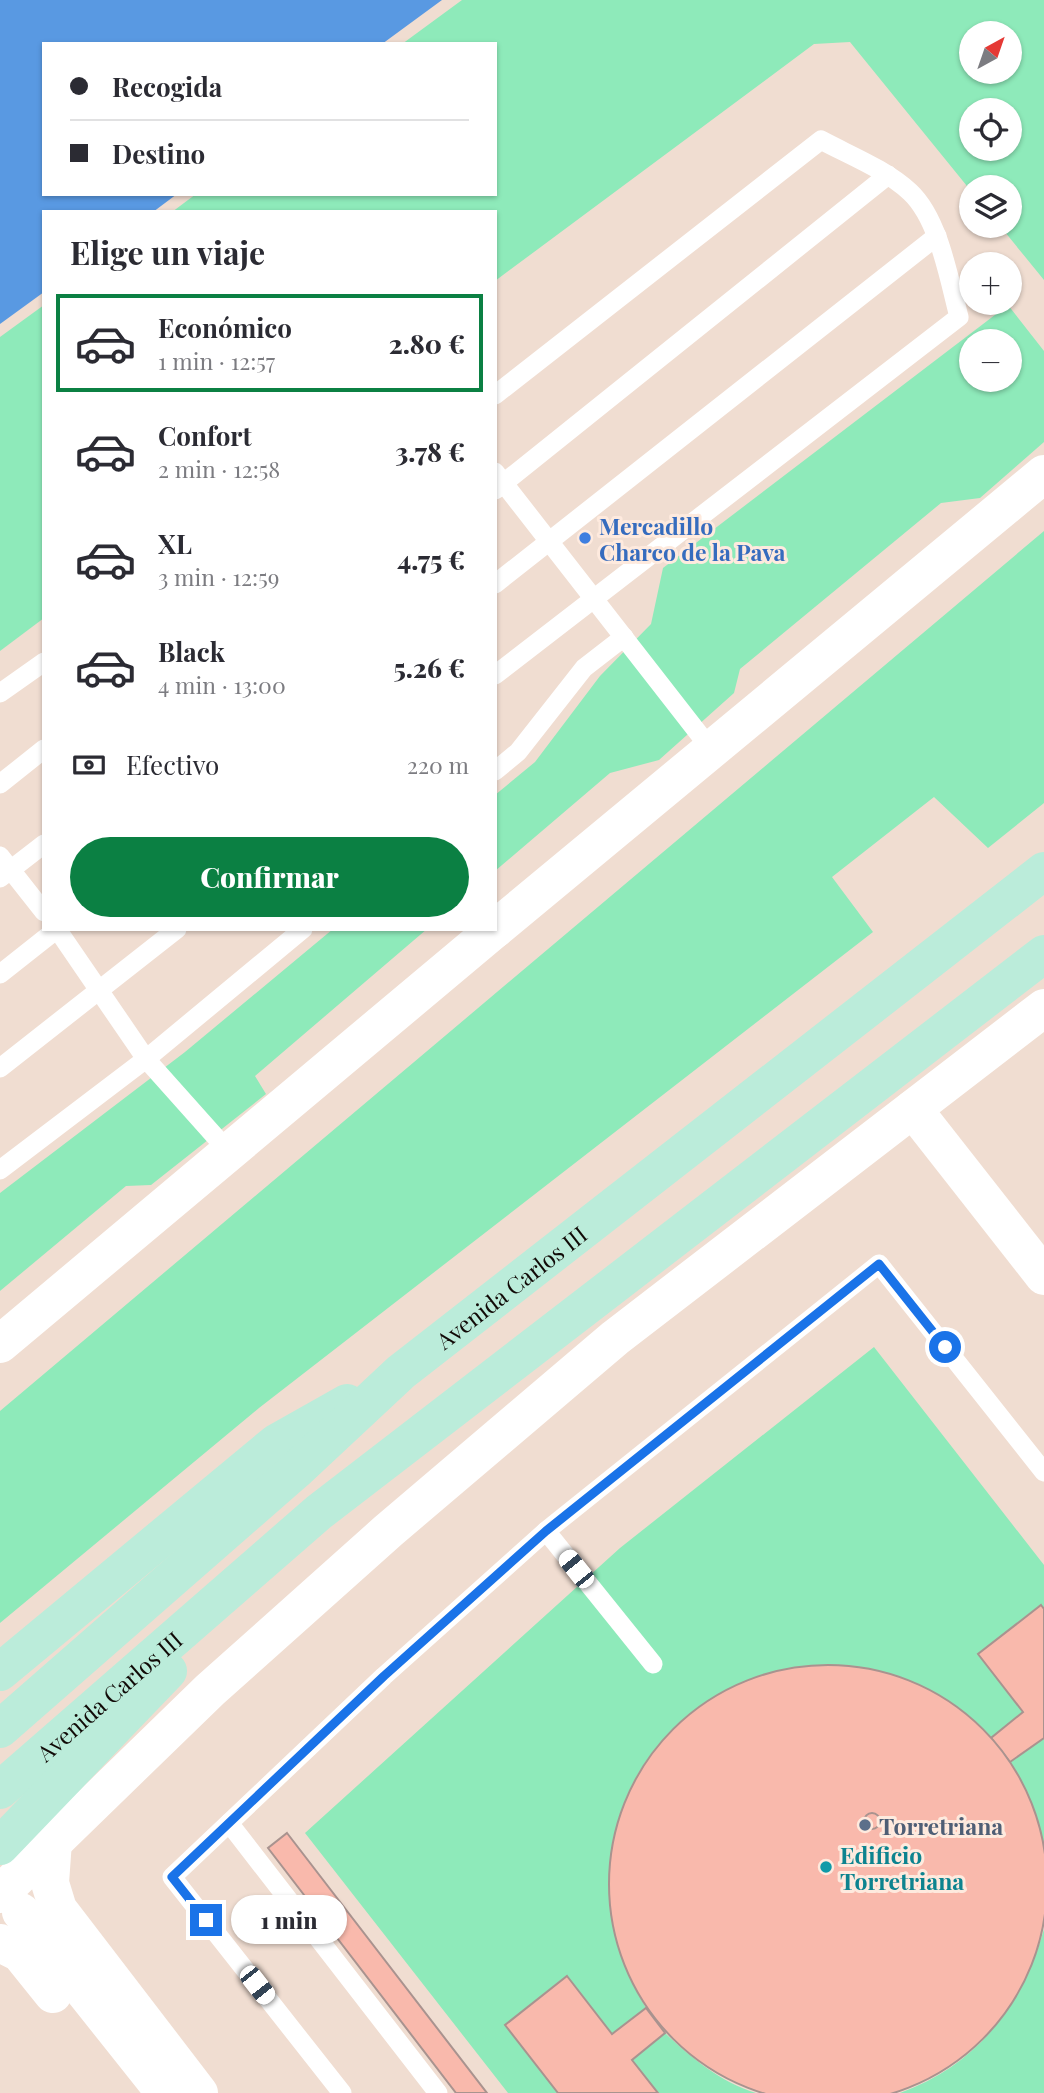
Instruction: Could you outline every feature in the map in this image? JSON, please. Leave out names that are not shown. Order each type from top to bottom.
[{"type":"main road","name":"Avenida Carlos III","points":[[0,1730],[295,1471],[401,1372],[1044,871]]},
{"type":"main road","name":"Avenida Carlos III","points":[[0,1790],[319,1512],[1044,954]]},
{"type":"main road","points":[[0,1672],[276,1443],[401,1372]]},
{"type":"main road","points":[[0,1846],[319,1512]]},
{"type":"street","points":[[497,927],[710,748],[1044,474]]},
{"type":"street","points":[[0,1344],[493,931]]},
{"type":"street","points":[[165,2093],[11,1903],[53,1841],[210,1690],[388,1531],[615,1338],[1044,1008]]},
{"type":"street","points":[[913,1109],[1044,1276]]},
{"type":"street","points":[[53,1841],[50,1883],[58,1909],[199,2093]]},
{"type":"street","points":[[0,1943],[20,1953],[133,2093]]},
{"type":"lane","points":[[497,393],[821,140],[888,175],[912,194],[937,236],[960,317],[497,673]]},
{"type":"lane","points":[[710,748],[549,541],[498,482],[888,175]]},
{"type":"lane","points":[[497,582],[937,236]]},
{"type":"lane","points":[[497,769],[518,752],[584,668],[624,637]]},
{"type":"lane","points":[[0,693],[42,663]]},
{"type":"lane","points":[[0,784],[42,752]]},
{"type":"lane","points":[[42,845],[4,868],[42,910]]},
{"type":"lane","points":[[0,974],[54,931]]},
{"type":"lane","points":[[58,931],[146,1059],[229,1152]]},
{"type":"lane","points":[[0,1068],[175,931]]},
{"type":"lane","points":[[0,1170],[146,1059],[301,931]]},
{"type":"lane","points":[[342,2093],[172,1877],[384,1676],[546,1531],[879,1264],[1044,1472]]},
{"type":"lane","points":[[546,1531],[653,1664]]},
{"type":"lane","points":[[229,1823],[438,2093]]},
{"type":"green space","points":[[462,0],[1044,0],[1044,280],[1010,238],[1022,238],[1022,175],[959,176],[850,42],[814,44],[497,280],[497,210],[175,210],[193,196],[497,196],[497,42],[405,42]]},
{"type":"green space","points":[[42,306],[42,620],[0,651],[0,337]]},
{"type":"green space","points":[[995,315],[1016,315],[1044,351],[1044,442],[980,498],[941,503],[740,669],[734,693],[659,760],[610,773],[497,869],[497,793],[535,762],[600,676],[651,624],[663,568],[959,342],[959,392],[1022,392],[1022,329],[977,329]]},
{"type":"green space","points":[[1044,531],[1044,803],[988,848],[934,797],[832,877],[873,932],[259,1408],[0,1623],[0,1411]]},
{"type":"green space","points":[[331,931],[425,931],[255,1076],[266,1094],[151,1185],[126,1186],[0,1291],[0,1193],[185,1052]]},
{"type":"green space","points":[[874,1347],[1044,1565],[1044,1609],[1040,1605],[978,1654],[1023,1712],[991,1738],[914,1685],[834,1667],[758,1677],[692,1712],[642,1768],[613,1839],[613,1920],[646,2008],[612,2034],[566,1976],[505,2025],[558,2093],[508,2093],[305,1833],[620,1548]]},
{"type":"green space","points":[[1044,1738],[1044,1847],[1027,1792],[1010,1762]]},
{"type":"green space","points":[[1044,1929],[1044,2093],[900,2093],[952,2066],[974,2049],[993,2029],[1023,1983]]},
{"type":"green space","points":[[665,2033],[719,2076],[756,2093],[658,2093],[632,2060]]},
{"type":"water","points":[[0,0],[442,0],[385,42],[42,42],[42,196],[174,196],[156,210],[42,210],[42,293],[0,324]]},
{"type":"building","points":[[1041,1605],[1044,1609],[1044,1738],[1010,1762],[991,1738],[1023,1712],[978,1654]]},
{"type":"building","name":"Edificio Torretriana","points":[[828,1665],[871,1669],[912,1682],[950,1702],[983,1729],[1010,1762],[1030,1800],[1043,1841],[1043,1927],[1030,1968],[1010,2006],[983,2039],[950,2066],[912,2086],[888,2094],[768,2094],[744,2086],[706,2066],[673,2039],[646,2006],[626,1968],[613,1927],[609,1884],[613,1841],[626,1800],[646,1762],[673,1729],[706,1702],[744,1682],[785,1669]]},
{"type":"building","points":[[872,1813],[880,1821],[872,1829],[864,1821]]},
{"type":"building","points":[[287,1833],[487,2093],[456,2093],[268,1848]]},
{"type":"building","points":[[903,1851],[908,1853],[908,1863],[903,1865],[898,1863],[896,1858],[898,1853]]},
{"type":"building","points":[[567,1976],[612,2034],[646,2008],[665,2033],[632,2060],[658,2093],[558,2093],[505,2025]]},
{"type":"place","name":"Mercadillo Charco de la Pava","points":[[585,538]]},
{"type":"place","name":"Torretriana","points":[[865,1825]]},
{"type":"place","name":"Edificio Torretriana","points":[[826,1867]]},
{"type":"route","points":[[206,1920],[172,1877],[384,1676],[546,1531],[879,1264],[945,1347]]}]
